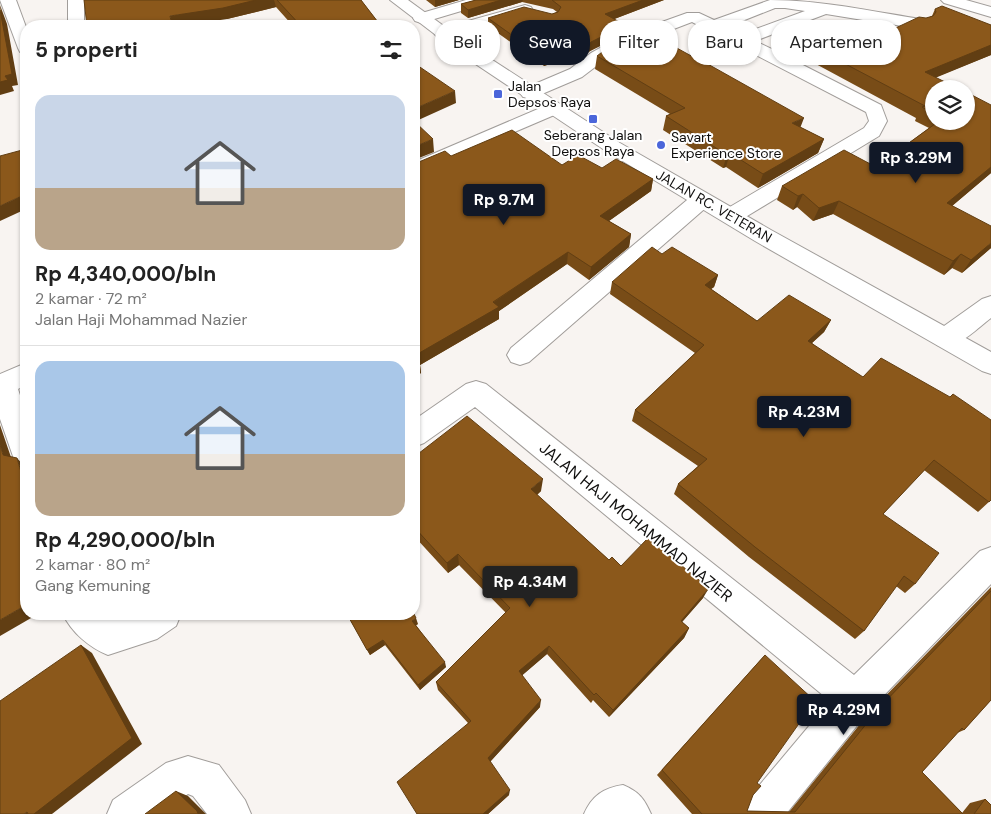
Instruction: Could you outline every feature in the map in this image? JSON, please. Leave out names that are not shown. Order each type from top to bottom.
[{"type":"main road","points":[[8,0],[20,32]]},
{"type":"main road","points":[[76,0],[76,20]]},
{"type":"main road","name":"JALAN RC. VETERAN","points":[[398,0],[435,28]]},
{"type":"main road","points":[[421,18],[483,0]]},
{"type":"main road","points":[[949,0],[991,12]]},
{"type":"main road","points":[[730,20],[774,4],[785,3],[920,24]]},
{"type":"main road","points":[[486,20],[523,9],[543,13]]},
{"type":"main road","points":[[761,33],[825,9]]},
{"type":"main road","points":[[529,93],[583,68],[597,57],[626,42],[693,16],[701,20]]},
{"type":"main road","points":[[884,20],[889,18]]},
{"type":"main road","name":"JALAN RC. VETERAN","points":[[488,65],[552,109],[701,200],[991,364]]},
{"type":"main road","points":[[731,216],[872,132],[878,121],[874,109],[791,65]]},
{"type":"main road","points":[[420,166],[552,109]]},
{"type":"main road","points":[[520,354],[701,200]]},
{"type":"main road","points":[[946,338],[991,305]]},
{"type":"main road","points":[[10,381],[20,428]]},
{"type":"main road","name":"JALAN HAJI MOHAMMAD NAZIER","points":[[420,431],[476,392],[855,699]]},
{"type":"main road","points":[[761,814],[855,699],[991,562]]},
{"type":"main road","points":[[87,620],[108,638],[145,627],[155,620]]},
{"type":"main road","points":[[127,814],[172,782],[188,775],[205,779],[231,814]]},
{"type":"main road","points":[[604,814],[615,806],[623,804],[631,814]]},
{"type":"building","points":[[84,0],[256,0],[223,8],[170,16],[171,20],[86,20]]},
{"type":"building","points":[[277,0],[361,0],[376,20],[295,20]]},
{"type":"building","points":[[476,0],[501,0],[468,10],[461,4]]},
{"type":"building","points":[[552,0],[643,0],[605,14],[616,20],[600,20],[600,38],[590,43],[590,20],[510,20],[510,34],[500,27],[500,20],[491,20],[488,18],[524,7],[552,14],[558,12],[561,7]]},
{"type":"building","points":[[942,6],[991,25],[991,45],[925,72],[941,80],[925,80],[925,106],[847,65],[901,65],[901,25],[919,17],[933,16],[936,12],[935,9]]},
{"type":"building","points":[[0,10],[12,74],[5,76],[8,80],[0,82]]},
{"type":"building","points":[[678,49],[688,54],[688,65],[709,65],[804,118],[792,123],[824,139],[763,174],[730,153],[727,155],[666,116],[685,108],[612,65],[678,65]]},
{"type":"building","points":[[420,67],[455,91],[420,106]]},
{"type":"building","points":[[975,97],[991,105],[991,167],[947,203],[991,226],[991,243],[971,260],[961,254],[953,261],[839,201],[819,208],[803,194],[798,196],[782,186],[844,150],[876,167],[927,130],[975,130]]},
{"type":"building","points":[[420,127],[433,139],[420,144]]},
{"type":"building","points":[[512,130],[562,165],[578,155],[602,168],[616,159],[653,179],[600,216],[631,234],[591,267],[568,252],[493,302],[499,307],[420,353],[420,161],[445,151],[451,156]]},
{"type":"building","points":[[20,151],[20,197],[0,206],[0,156]]},
{"type":"building","points":[[652,247],[662,254],[672,247],[718,275],[705,285],[757,321],[789,295],[831,320],[808,341],[863,377],[881,358],[950,397],[953,394],[991,420],[991,500],[989,502],[934,460],[883,514],[939,553],[915,584],[904,576],[864,631],[755,547],[678,484],[707,459],[635,410],[704,345],[612,282]]},
{"type":"building","points":[[467,416],[543,479],[531,489],[609,560],[612,557],[621,566],[648,538],[709,588],[681,621],[689,628],[613,710],[596,693],[594,695],[549,646],[519,671],[541,700],[488,758],[510,790],[483,814],[417,814],[397,782],[471,721],[436,682],[510,608],[458,554],[447,563],[420,534],[420,452]]},
{"type":"building","points":[[0,445],[3,455],[17,458],[20,468],[20,608],[0,620]]},
{"type":"building","points":[[991,591],[991,700],[964,730],[962,728],[922,772],[963,814],[702,814],[662,770],[765,655],[815,701],[757,783],[761,786],[753,795],[747,811],[795,812],[880,707]]},
{"type":"building","points":[[350,620],[413,620],[412,621],[445,662],[418,685],[383,640],[367,650]]},
{"type":"building","points":[[81,645],[132,738],[34,814],[28,814],[27,812],[24,814],[0,814],[0,701]]},
{"type":"building","points":[[176,791],[198,814],[145,814]]},
{"type":"building","points":[[985,799],[991,805],[991,814],[974,814]]},
{"type":"place","name":"Jalan Depsos Raya","points":[[498,94]]},
{"type":"place","name":"Seberang Jalan Depsos Raya","points":[[593,119]]},
{"type":"place","name":"Savart Experience Store","points":[[661,145]]}]
